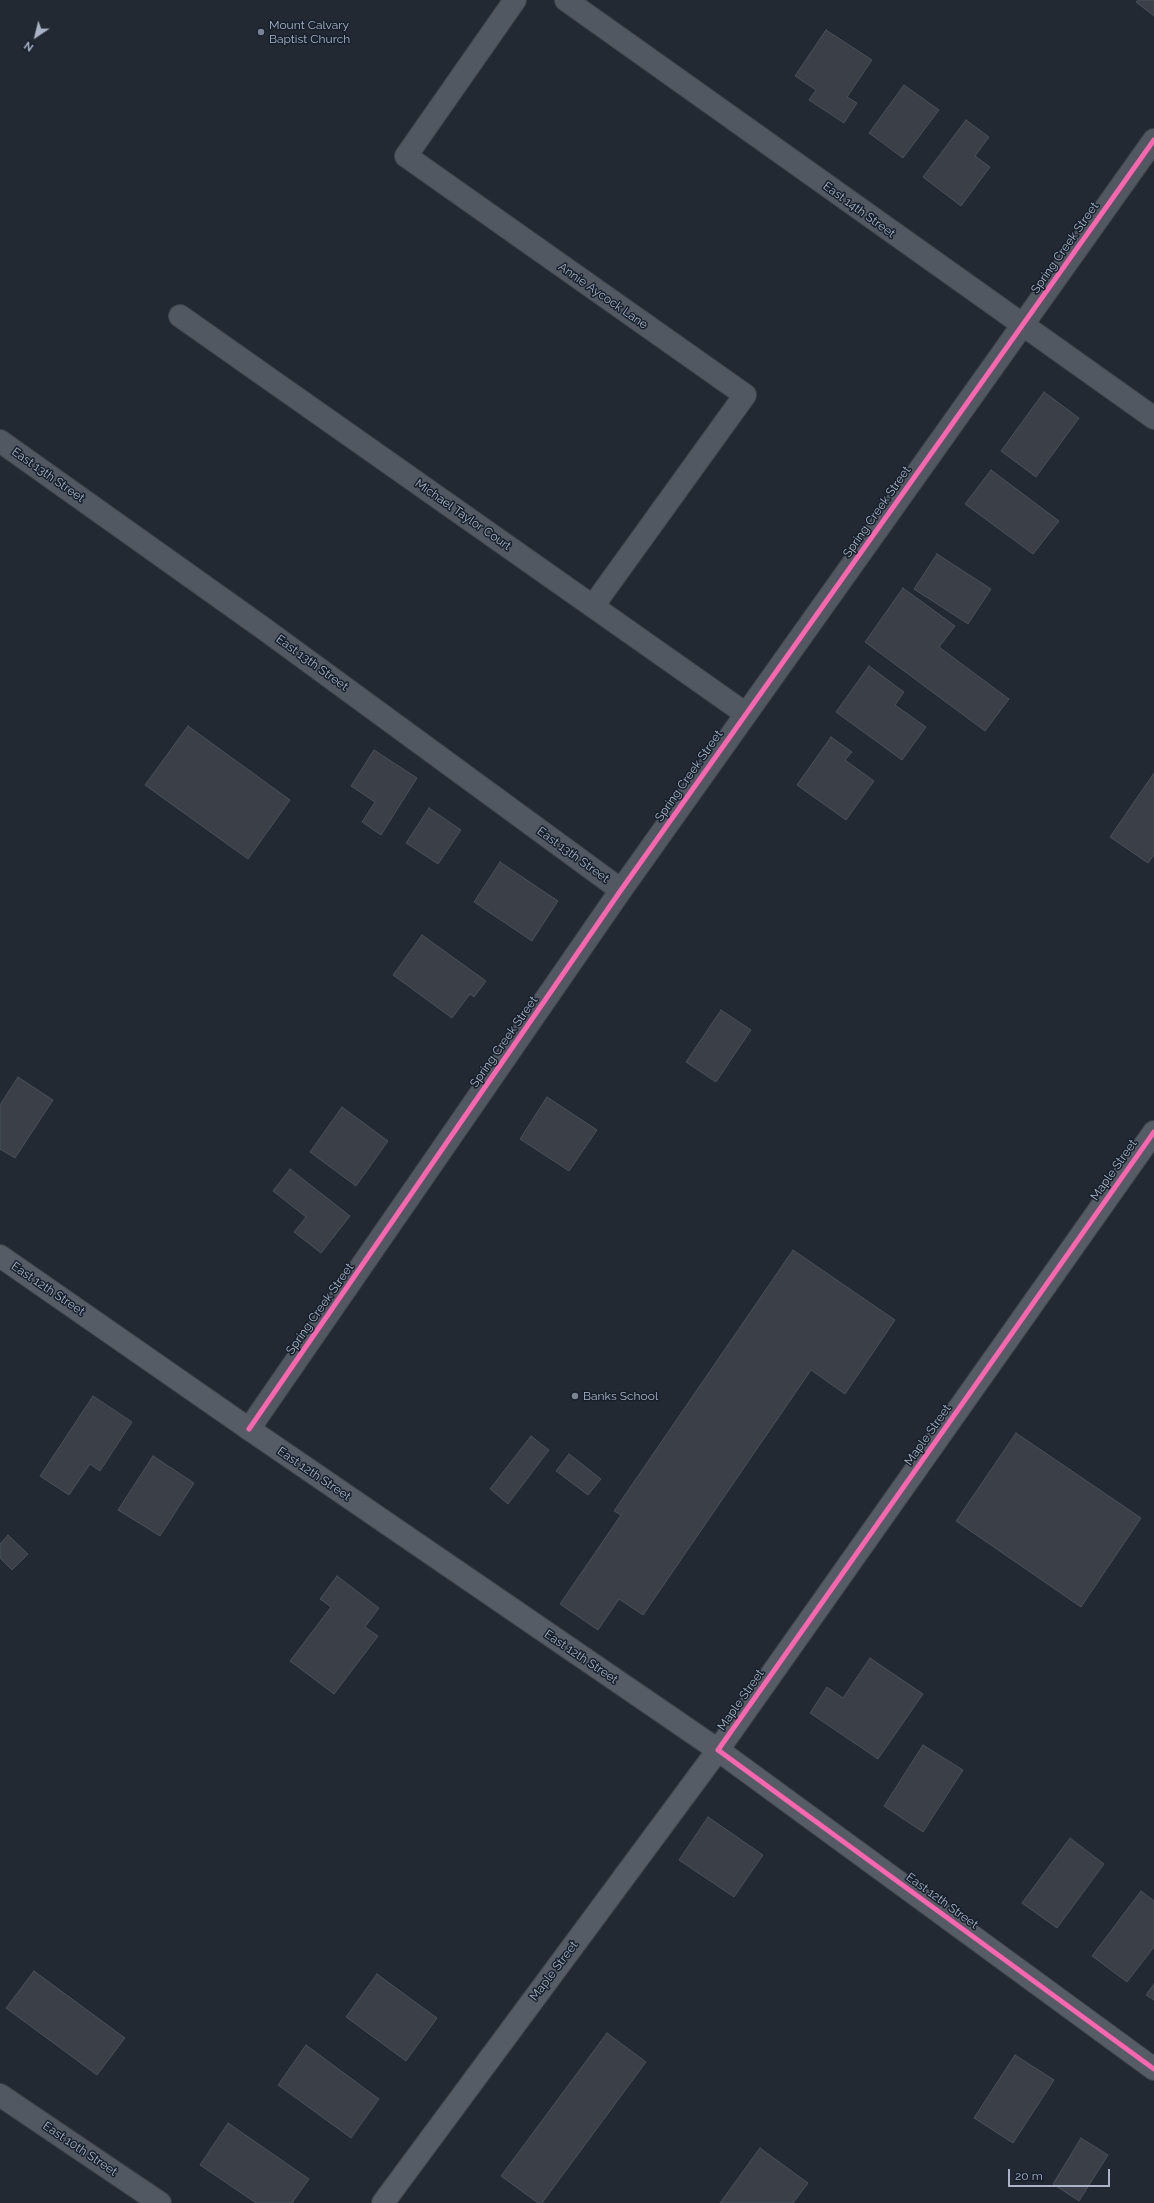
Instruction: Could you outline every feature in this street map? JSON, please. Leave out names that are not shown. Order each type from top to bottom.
[{"type":"main road","name":"Maple Street","points":[[390,2200],[718,1750],[1154,1132]]},
{"type":"main road","name":"East 12th Street","points":[[0,1256],[249,1429],[718,1750],[1154,2069]]},
{"type":"street","name":"Annie Aycock Lane","points":[[516,0],[406,156],[745,395],[593,606]]},
{"type":"street","name":"East 14th Street","points":[[566,0],[1022,326],[1154,418]]},
{"type":"street","name":"Spring Creek Street","points":[[249,1429],[620,890],[1154,140]]},
{"type":"street","name":"Michael Taylor Court","points":[[180,316],[746,714]]},
{"type":"street","name":"East 13th Street","points":[[0,440],[263,628],[620,890]]},
{"type":"street","name":"East 10th Street","points":[[0,2095],[160,2203]]},
{"type":"building","points":[[1138,0],[1154,0],[1154,16],[1136,2]]},
{"type":"building","points":[[826,30],[872,60],[847,97],[857,103],[844,123],[809,100],[816,90],[795,76]]},
{"type":"building","points":[[904,85],[939,110],[903,158],[869,133]]},
{"type":"building","points":[[966,120],[989,137],[975,156],[990,167],[961,206],[923,177]]},
{"type":"building","points":[[1044,392],[1079,418],[1036,477],[1001,451]]},
{"type":"building","points":[[991,470],[1059,521],[1033,554],[965,504]]},
{"type":"building","points":[[937,554],[991,589],[968,624],[914,589]]},
{"type":"building","points":[[903,588],[955,626],[939,647],[1009,699],[985,731],[865,642]]},
{"type":"building","points":[[869,666],[904,692],[895,705],[926,727],[902,760],[836,712]]},
{"type":"building","points":[[188,726],[290,800],[248,859],[145,785]]},
{"type":"building","points":[[831,737],[852,752],[845,760],[874,781],[846,820],[797,785]]},
{"type":"building","points":[[374,750],[417,778],[381,835],[362,822],[375,802],[351,786]]},
{"type":"building","points":[[1154,773],[1154,855],[1148,863],[1110,837]]},
{"type":"building","points":[[429,808],[461,830],[438,864],[406,843]]},
{"type":"building","points":[[500,862],[558,901],[532,941],[474,902]]},
{"type":"building","points":[[422,935],[486,981],[474,997],[470,994],[452,1018],[393,975]]},
{"type":"building","points":[[721,1010],[751,1030],[716,1082],[686,1062]]},
{"type":"building","points":[[18,1077],[53,1100],[15,1158],[0,1149],[0,1105]]},
{"type":"building","points":[[547,1097],[597,1130],[569,1171],[520,1139]]},
{"type":"building","points":[[342,1107],[388,1141],[356,1186],[310,1152]]},
{"type":"building","points":[[290,1169],[350,1216],[321,1253],[294,1232],[306,1217],[273,1191]]},
{"type":"building","points":[[793,1250],[895,1320],[845,1394],[811,1370],[643,1615],[619,1599],[598,1630],[560,1604],[621,1515],[614,1511]]},
{"type":"building","points":[[93,1396],[132,1422],[100,1471],[90,1464],[69,1495],[40,1476]]},
{"type":"building","points":[[1016,1433],[1141,1518],[1081,1607],[956,1521]]},
{"type":"building","points":[[531,1436],[549,1450],[508,1504],[490,1489]]},
{"type":"building","points":[[569,1454],[601,1479],[588,1495],[556,1471]]},
{"type":"building","points":[[153,1456],[194,1483],[160,1536],[118,1510]]},
{"type":"building","points":[[8,1535],[28,1554],[12,1570],[0,1558],[0,1544]]},
{"type":"building","points":[[337,1576],[379,1608],[365,1627],[378,1636],[334,1694],[290,1661],[331,1607],[320,1599]]},
{"type":"building","points":[[870,1658],[923,1694],[878,1759],[810,1713],[827,1687],[843,1698]]},
{"type":"building","points":[[923,1745],[963,1770],[923,1832],[884,1806]]},
{"type":"building","points":[[708,1817],[763,1855],[734,1897],[679,1860]]},
{"type":"building","points":[[1070,1838],[1104,1864],[1057,1928],[1022,1903]]},
{"type":"building","points":[[1141,1891],[1154,1901],[1154,1947],[1127,1982],[1092,1956]]},
{"type":"building","points":[[34,1971],[125,2038],[97,2075],[6,2008]]},
{"type":"building","points":[[377,1974],[437,2018],[406,2061],[346,2017]]},
{"type":"building","points":[[1154,1984],[1154,2000],[1146,1995]]},
{"type":"building","points":[[607,2033],[646,2062],[542,2203],[538,2203],[501,2176]]},
{"type":"building","points":[[306,2045],[379,2099],[351,2138],[278,2085]]},
{"type":"building","points":[[1015,2055],[1054,2080],[1013,2143],[974,2118]]},
{"type":"building","points":[[228,2123],[309,2179],[292,2203],[256,2203],[200,2165]]},
{"type":"building","points":[[1081,2138],[1108,2155],[1079,2201],[1053,2184]]},
{"type":"building","points":[[760,2148],[808,2183],[793,2203],[720,2203]]},
{"type":"cycle path","points":[[249,1429],[621,890],[1154,140]]},
{"type":"cycle path","points":[[1154,1132],[718,1750],[1154,2069]]},
{"type":"place","name":"Mount Calvary Baptist Church","points":[[261,32]]},
{"type":"place","name":"Banks School","points":[[575,1396]]}]
